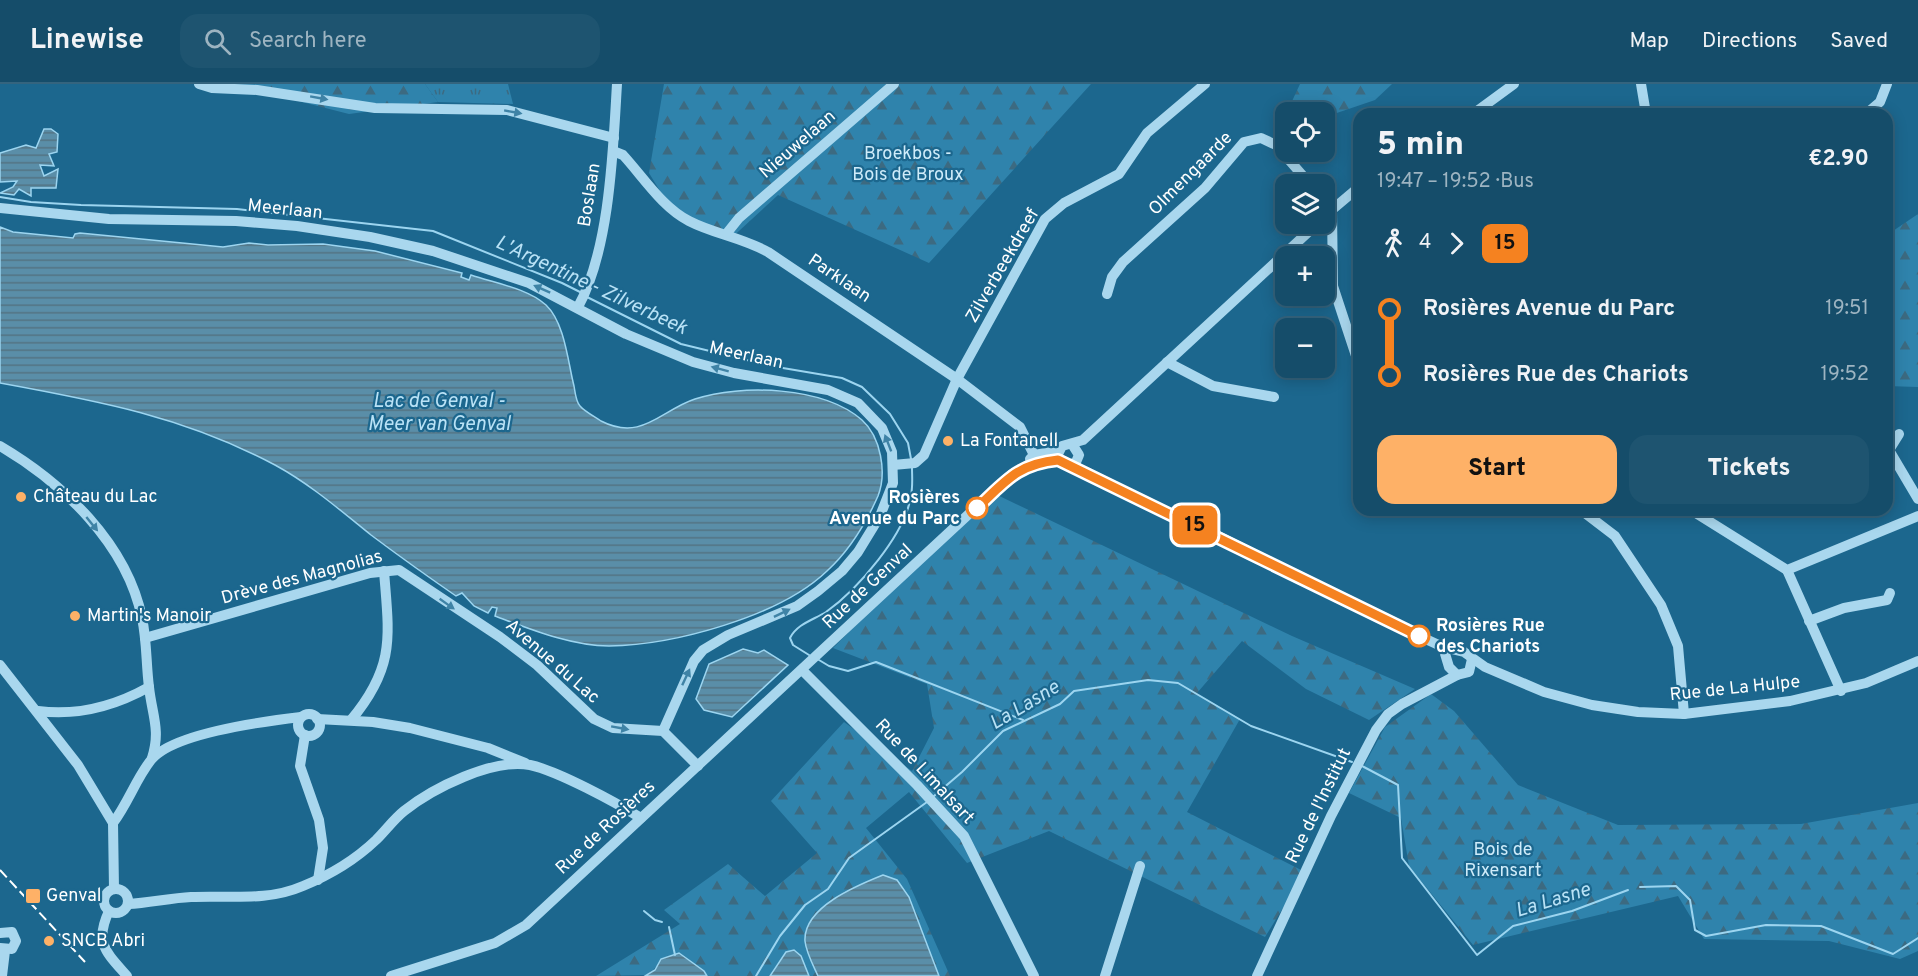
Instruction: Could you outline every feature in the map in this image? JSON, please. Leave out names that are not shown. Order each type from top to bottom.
[{"type":"street","points":[[199,84],[212,88],[313,97],[375,108],[507,110],[614,138]]},
{"type":"street","name":"Boslaan","points":[[582,298],[599,241],[613,150],[617,84]]},
{"type":"street","name":"Nieuwelaan","points":[[727,233],[739,218],[894,84]]},
{"type":"street","name":"Zilverbeekdreef","points":[[904,464],[924,455],[957,379],[1046,219],[1064,203],[1119,174],[1147,133],[1204,84]]},
{"type":"street","points":[[1481,108],[1514,84]]},
{"type":"street","points":[[1641,84],[1645,108]]},
{"type":"street","points":[[1873,108],[1880,102],[1887,84]]},
{"type":"street","name":"Olmengaarde","points":[[1107,294],[1112,277],[1123,262],[1205,188],[1244,142],[1261,138],[1276,145],[1301,174]]},
{"type":"street","name":"Parklaan","points":[[613,150],[623,155],[668,207],[680,216],[692,223],[748,240],[957,379],[1020,427],[1034,455]]},
{"type":"street","points":[[1335,204],[1353,191]]},
{"type":"street","name":"Meerlaan","points":[[0,208],[110,219],[236,221],[370,237],[480,265],[529,284],[582,298],[626,334],[693,362],[734,373],[844,395],[873,415],[882,428],[892,452],[904,464],[880,516],[858,552],[842,571],[797,606],[728,635],[703,650],[694,661],[663,731]]},
{"type":"street","points":[[1074,455],[1083,440],[1306,234]]},
{"type":"street","points":[[1329,234],[1333,286],[1353,347]]},
{"type":"street","points":[[1167,362],[1206,383],[1274,398]]},
{"type":"street","points":[[1893,444],[1899,434]]},
{"type":"street","points":[[1058,456],[1065,444],[1095,478],[1443,647],[1464,652],[1472,664],[1464,675],[1457,675],[1443,647]]},
{"type":"street","points":[[0,446],[52,482],[93,523],[128,579],[142,616],[149,692],[158,733],[152,758],[113,823]]},
{"type":"street","points":[[1034,455],[1074,455]]},
{"type":"street","name":"Rue de Genval","points":[[815,658],[1034,455]]},
{"type":"street","name":"Rue de Genval","points":[[1023,467],[1058,456]]},
{"type":"street","points":[[1893,457],[1918,499]]},
{"type":"street","points":[[1589,516],[1615,536],[1661,605],[1678,646],[1684,714]]},
{"type":"street","points":[[1701,516],[1787,570],[1841,691]]},
{"type":"street","points":[[1787,570],[1918,516]]},
{"type":"street","name":"Drève des Magnolias","points":[[145,638],[384,571],[399,570]]},
{"type":"street","name":"Avenue du Lac","points":[[399,570],[500,636],[537,666],[594,719],[613,728],[663,731]]},
{"type":"street","points":[[351,720],[370,693],[385,658],[390,626],[384,571]]},
{"type":"street","points":[[1809,621],[1844,609],[1887,600],[1890,592]]},
{"type":"street","points":[[1445,679],[1449,663],[1457,651]]},
{"type":"street","name":"Rue de Rosières","points":[[392,976],[509,937],[526,925],[815,658]]},
{"type":"street","name":"Rue de La Hulpe","points":[[1472,664],[1485,667],[1544,692],[1592,705],[1645,712],[1684,714],[1790,701],[1841,691],[1918,662]]},
{"type":"street","points":[[0,665],[38,711],[87,779],[113,823],[114,889]]},
{"type":"street","name":"Rue de Limalsart","points":[[802,670],[917,785],[970,846],[1034,976]]},
{"type":"street","name":"Rue de l'Institut","points":[[1257,976],[1331,816],[1376,730],[1388,714],[1402,704],[1445,679],[1457,675]]},
{"type":"street","points":[[38,711],[76,712],[99,708],[149,692]]},
{"type":"street","points":[[152,758],[160,752],[200,737],[244,724],[276,720],[308,729],[332,720],[351,720],[410,728],[488,747],[595,793],[641,818]]},
{"type":"street","points":[[308,729],[300,765],[305,787],[319,820],[323,848],[318,879]]},
{"type":"street","points":[[663,731],[698,766]]},
{"type":"street","points":[[110,911],[120,912],[128,904],[191,897],[231,899],[273,895],[318,879],[354,859],[404,811],[445,785],[489,769],[528,765]]},
{"type":"street","points":[[1105,976],[1140,866]]},
{"type":"street","points":[[110,911],[104,902],[109,891],[114,889],[125,893],[128,904]]},
{"type":"street","points":[[110,911],[101,931],[103,947],[127,976]]},
{"type":"street","points":[[0,933],[9,931],[16,938],[14,947],[3,950],[2,976]]},
{"type":"green space","points":[[231,84],[425,84],[438,102],[349,114]]},
{"type":"green space","points":[[425,84],[508,84],[513,104],[438,102]]},
{"type":"green space","name":"Broekbos - Bois de Broux","points":[[664,84],[1091,84],[929,263],[778,195],[728,241],[668,204],[649,173]]},
{"type":"green space","points":[[1300,84],[1392,84],[1375,100],[1335,114],[1335,102],[1292,102]]},
{"type":"green space","points":[[1918,214],[1918,387],[1893,386],[1893,231]]},
{"type":"green space","points":[[989,491],[1292,636],[1415,689],[1369,720],[1306,689],[1242,641],[1197,693],[1240,719],[1187,812],[1305,872],[1265,937],[1049,831],[967,863],[909,792],[866,828],[907,879],[950,976],[939,976],[909,897],[897,880],[854,887],[831,900],[816,913],[807,927],[805,940],[818,976],[809,976],[801,956],[794,950],[786,952],[770,976],[707,976],[687,959],[675,956],[664,960],[649,975],[596,976],[680,924],[664,910],[728,864],[765,896],[817,853],[771,801],[844,722],[912,771],[934,728],[927,684],[833,648]]},
{"type":"green space","name":"Bois de Rixensart","points":[[1431,694],[1454,711],[1518,785],[1618,825],[1801,824],[1918,803],[1918,951],[1900,959],[1829,941],[1704,939],[1678,896],[1473,945],[1409,866],[1401,818],[1349,793],[1385,727]]},
{"type":"water","points":[[44,129],[51,129],[58,134],[57,152],[49,154],[54,166],[40,165],[44,176],[58,169],[56,188],[31,188],[31,196],[19,189],[14,195],[0,193],[13,187],[17,181],[0,182],[0,153],[26,145],[36,148]]},
{"type":"water","name":"Lac de Genval - Meer van Genval","points":[[0,227],[13,232],[73,238],[75,234],[80,233],[223,247],[249,243],[323,244],[375,251],[462,273],[461,277],[469,280],[471,275],[530,294],[546,305],[562,332],[578,402],[584,410],[601,421],[615,427],[640,426],[695,399],[735,391],[781,391],[804,394],[846,409],[869,427],[878,445],[882,466],[881,487],[868,516],[843,555],[806,587],[782,602],[754,615],[693,634],[635,644],[595,645],[551,636],[495,616],[497,608],[492,607],[488,613],[474,606],[462,593],[456,596],[300,480],[241,448],[208,434],[141,413],[0,383]]},
{"type":"water","points":[[743,649],[758,653],[764,650],[788,665],[732,717],[704,710],[696,699],[709,664]]},
{"type":"water","points":[[883,875],[897,880],[909,897],[939,976],[818,976],[805,941],[807,929],[813,918],[822,908],[847,891]]},
{"type":"water","points":[[794,950],[801,956],[809,976],[770,976],[786,952]]},
{"type":"water","points":[[679,953],[704,971],[707,976],[645,976],[655,970],[661,959]]},
{"type":"waterway","name":"L'Argentine - Zilverbeek","points":[[0,197],[31,202],[81,205],[237,209],[433,231],[580,292]]},
{"type":"waterway","name":"L'Argentine - Zilverbeek","points":[[587,297],[681,344],[771,366],[842,378],[862,387],[890,414],[908,443],[911,459]]},
{"type":"waterway","name":"L'Argentine - Zilverbeek","points":[[809,655],[793,645],[790,638],[801,626],[826,612],[852,590],[878,560],[900,527],[907,510],[912,492],[912,468]]},
{"type":"waterway","name":"L'Argentine - Zilverbeek","points":[[819,660],[829,666],[848,671],[876,662],[1023,720]]},
{"type":"waterway","name":"La Lasne","points":[[934,796],[1003,731],[1060,704],[1074,691],[1148,680],[1178,683],[1251,726],[1352,762]]},
{"type":"waterway","name":"La Lasne","points":[[1362,766],[1398,785],[1402,858],[1477,955],[1513,926],[1572,911],[1628,890]]},
{"type":"waterway","name":"La Lasne","points":[[756,976],[780,936],[805,905],[828,889],[849,858],[927,802]]},
{"type":"waterway","name":"La Lasne","points":[[1640,887],[1676,886],[1690,900],[1695,930],[1706,936],[1766,925],[1821,926],[1893,954],[1918,938]]},
{"type":"waterway","points":[[644,911],[655,920],[662,922]]},
{"type":"waterway","points":[[669,927],[675,955]]},
{"type":"railway","points":[[0,870],[85,962]]},
{"type":"bus line","name":"15","points":[[977,508],[1012,474],[1023,467],[1058,460],[1123,493],[1198,526],[1419,636]]},
{"type":"place","name":"La Fontanell","points":[[948,441]]},
{"type":"place","name":"Château du Lac","points":[[21,497]]},
{"type":"place","name":"Rosières Avenue du Parc","points":[[977,508]]},
{"type":"place","name":"Martin's Manoir","points":[[75,616]]},
{"type":"place","name":"Rosières Rue des Chariots","points":[[1419,636]]},
{"type":"place","name":"Genval","points":[[33,896]]},
{"type":"place","name":"SNCB Abri","points":[[49,941]]}]
